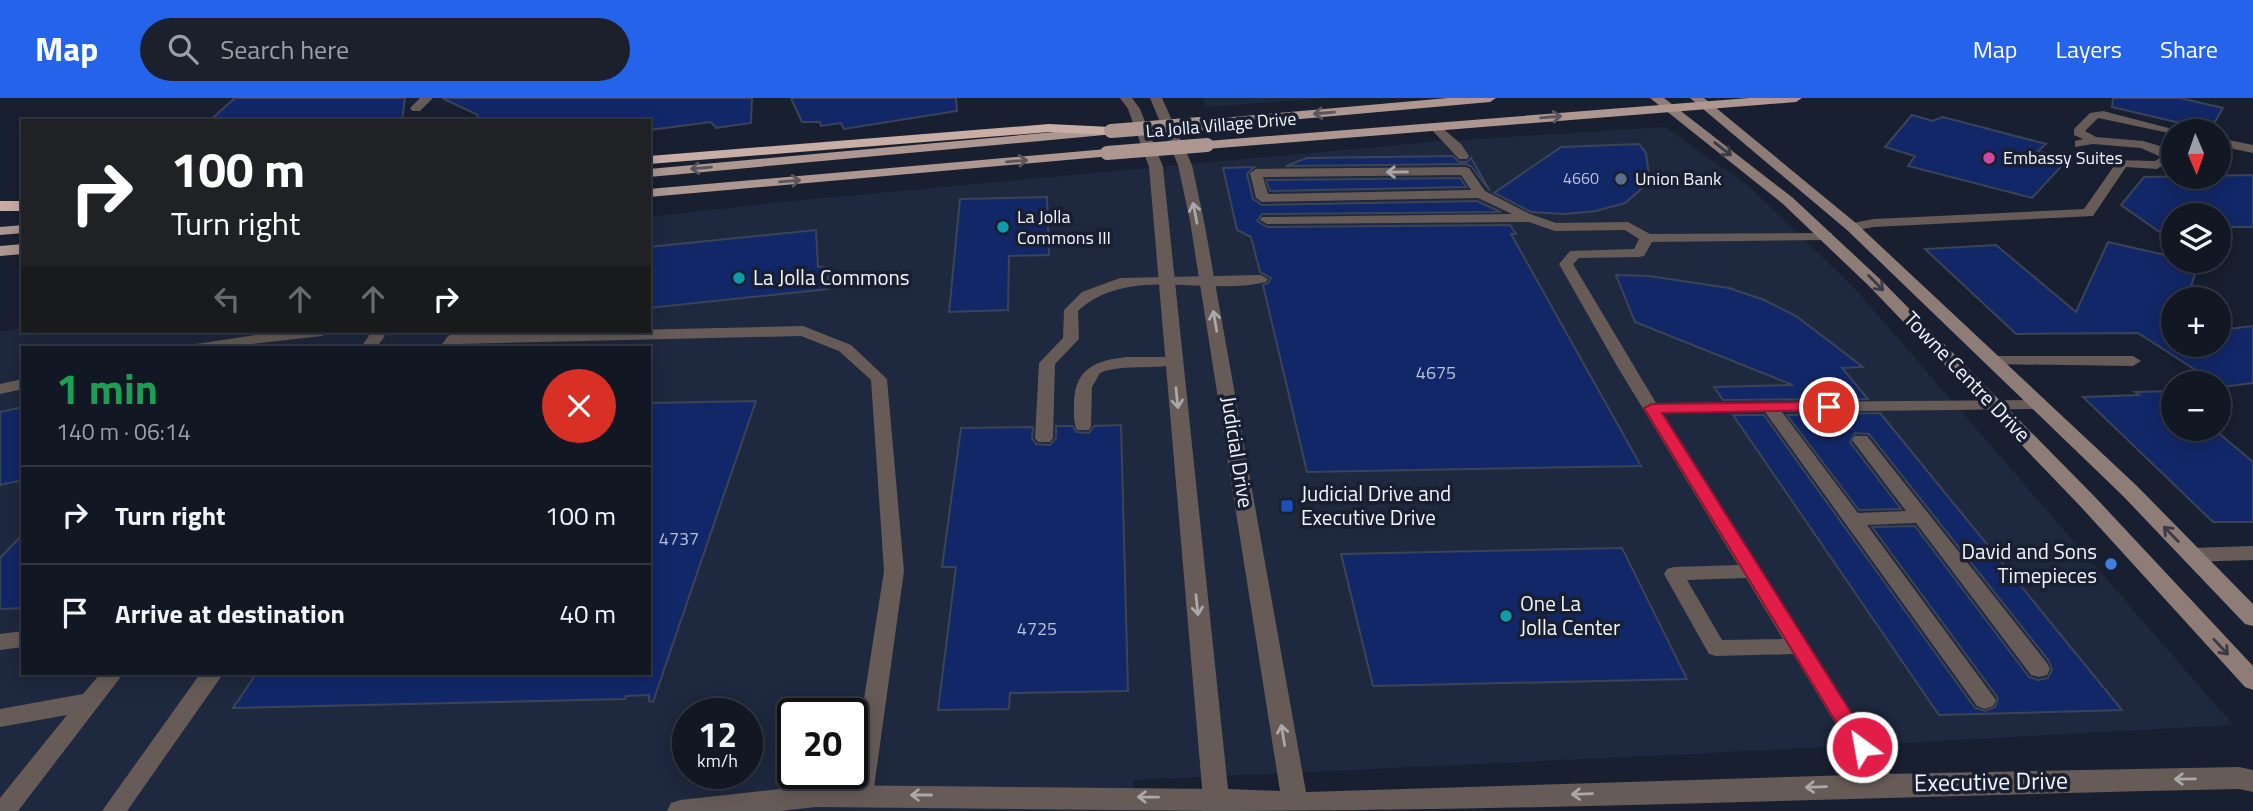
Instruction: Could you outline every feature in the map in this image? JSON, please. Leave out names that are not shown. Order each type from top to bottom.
[{"type":"highway","points":[[651,160],[1049,128],[1111,131]]},
{"type":"highway","points":[[0,206],[21,206]]},
{"type":"main road","name":"La Jolla Village Drive","points":[[651,173],[1490,98]]},
{"type":"main road","name":"Towne Centre Drive","points":[[1656,98],[1788,201],[1827,236],[2088,502],[2253,681]]},
{"type":"main road","name":"La Jolla Village Drive","points":[[651,192],[1668,107],[1701,101],[1796,98]]},
{"type":"main road","name":"Towne Centre Drive","points":[[1701,101],[1852,227],[2038,404],[2253,618]]},
{"type":"main road","points":[[0,231],[21,229]]},
{"type":"main road","points":[[0,251],[21,249]]},
{"type":"street","points":[[416,108],[427,98]]},
{"type":"street","points":[[1126,98],[1134,109],[1156,167],[1217,805]]},
{"type":"street","name":"Judicial Drive","points":[[1156,98],[1185,165],[1208,281],[1295,807]]},
{"type":"street","name":"Executive Drive","points":[[680,811],[816,796],[862,795],[1295,807],[1885,785],[2239,778],[2253,781]]},
{"type":"lane","points":[[2161,128],[2104,114],[2094,115],[2078,132],[2093,140],[2143,145],[2161,151]]},
{"type":"lane","points":[[1435,127],[1457,146],[1463,156]]},
{"type":"lane","points":[[2080,144],[2093,140]]},
{"type":"lane","points":[[2111,142],[2143,165]]},
{"type":"lane","points":[[2231,145],[2251,149]]},
{"type":"lane","points":[[2231,150],[2251,149]]},
{"type":"lane","points":[[1852,227],[1874,223],[2088,213],[2118,164],[2157,165],[2161,163]]},
{"type":"lane","points":[[1480,194],[1465,171],[1256,173],[1262,198],[1480,194],[1555,227],[1628,226],[1647,238],[1827,236]]},
{"type":"lane","points":[[1267,220],[1530,218]]},
{"type":"lane","points":[[1647,238],[1639,253],[1575,254],[1566,264],[1885,785]]},
{"type":"lane","points":[[1044,438],[1047,363],[1071,339],[1071,310],[1087,295],[1120,282],[1261,279]]},
{"type":"lane","points":[[453,340],[803,331],[845,348],[879,380],[894,570],[862,795]]},
{"type":"lane","points":[[205,346],[304,333]]},
{"type":"lane","points":[[1993,361],[2133,361]]},
{"type":"lane","points":[[1083,426],[1083,391],[1094,369],[1115,362],[1173,362]]},
{"type":"lane","points":[[0,389],[21,384]]},
{"type":"lane","points":[[1652,408],[2038,404]]},
{"type":"lane","points":[[1771,408],[1985,700]]},
{"type":"lane","points":[[1861,440],[2039,669]]},
{"type":"lane","points":[[1853,519],[1923,517]]},
{"type":"lane","points":[[2191,555],[2253,553]]},
{"type":"lane","points":[[1752,571],[1674,575],[1716,648],[1799,646]]},
{"type":"lane","points":[[0,642],[21,639]]},
{"type":"lane","points":[[4,811],[111,675]]},
{"type":"lane","points":[[114,811],[211,675]]},
{"type":"lane","points":[[0,718],[89,702]]},
{"type":"shaded area","points":[[1203,98],[1331,98],[1205,107]]},
{"type":"shaded area","points":[[1665,127],[1750,187],[1858,292],[2233,725],[1133,780],[1135,811],[0,811],[0,332],[21,327],[21,333],[651,333],[651,217],[791,201],[1430,142]]},
{"type":"building","points":[[235,98],[405,98],[402,119],[211,119]]},
{"type":"building","points":[[442,98],[752,98],[751,123],[716,128],[711,122],[651,130],[651,119],[477,119],[478,115]]},
{"type":"building","points":[[791,98],[956,98],[957,111],[844,129],[841,123],[821,126],[820,122],[802,122]]},
{"type":"building","points":[[2113,98],[2180,98],[2223,108],[2216,119],[2163,119],[2112,107]]},
{"type":"building","name":"Embassy Suites","points":[[1912,115],[1933,121],[1943,117],[2046,144],[2038,151],[2068,159],[2032,198],[1908,166],[1915,156],[1885,147]]},
{"type":"building","points":[[1639,144],[1646,153],[1649,175],[1639,191],[1625,203],[1596,211],[1565,214],[1531,212],[1494,193],[1561,147]]},
{"type":"building","points":[[1453,156],[1459,162],[1467,162],[1471,158],[1490,191],[1471,166],[1466,164],[1286,166],[1307,158]]},
{"type":"building","points":[[1254,167],[1247,174],[1253,199],[1262,205],[1477,201],[1501,212],[1262,214],[1257,221],[1267,227],[1510,225],[1516,234],[1511,234],[1641,466],[1307,472],[1263,285],[1271,278],[1260,272],[1251,237],[1237,230],[1223,168]]},
{"type":"building","points":[[2231,175],[2253,175],[2253,227],[2231,227],[2231,203],[2161,203],[2161,233],[2121,205],[2144,177],[2161,177],[2161,189],[2231,189]]},
{"type":"building","points":[[1460,178],[1466,187],[1270,191],[1266,180]]},
{"type":"building","name":"La Jolla Commons III","points":[[1047,197],[1049,255],[1009,256],[1008,310],[949,312],[960,199]]},
{"type":"building","name":"La Jolla Commons","points":[[816,230],[818,267],[828,267],[828,289],[651,308],[651,247]]},
{"type":"building","points":[[2108,242],[2161,254],[2161,273],[2195,273],[2191,287],[2161,287],[2161,348],[2138,333],[2016,334],[1925,249],[1996,245],[2076,312]]},
{"type":"building","points":[[1616,275],[1649,276],[1729,288],[1764,300],[1796,316],[1863,367],[1842,368],[1868,399],[1723,400],[1714,387],[1793,385],[1635,322]]},
{"type":"building","points":[[2253,326],[2253,383],[2231,386],[2231,371],[2197,371],[2175,357],[2231,357],[2231,329]]},
{"type":"building","points":[[2161,391],[2161,441],[2228,441],[2253,462],[2253,522],[2213,522],[2083,397],[2139,395],[2135,392]]},
{"type":"building","points":[[756,401],[653,702],[649,701],[649,695],[626,696],[625,699],[233,708],[255,675],[651,675],[651,403]]},
{"type":"building","points":[[21,407],[21,480],[0,485],[0,412]]},
{"type":"building","points":[[1880,413],[2122,710],[1939,715],[1733,415],[1764,415],[1975,708],[1986,711],[1995,707],[1998,698],[1872,527],[1915,526],[2029,677],[2038,680],[2048,678],[2052,670],[2049,661],[1869,434],[1855,433],[1850,442],[1901,509],[1859,510],[1787,415]]},
{"type":"building","points":[[1121,425],[1128,691],[1010,693],[1009,709],[938,710],[956,567],[942,567],[961,428],[1033,427],[1032,438],[1036,444],[1050,445],[1056,438],[1056,426],[1073,426],[1076,432],[1089,433],[1094,426]]},
{"type":"building","points":[[21,536],[21,608],[0,609],[0,558]]},
{"type":"building","name":"One La Jolla Center","points":[[1622,548],[1687,679],[1373,686],[1341,554]]},
{"type":"place","name":"Embassy Suites","points":[[1989,158]]},
{"type":"place","name":"Union Bank","points":[[1621,179]]},
{"type":"place","name":"La Jolla Commons III","points":[[1003,227]]},
{"type":"place","name":"La Jolla Commons","points":[[739,278]]},
{"type":"place","name":"Judicial Drive and Executive Drive","points":[[1287,506]]},
{"type":"place","name":"David and Sons Timepieces","points":[[2111,564]]},
{"type":"place","name":"One La Jolla Center","points":[[1506,616]]},
{"type":"route","points":[[1829,407],[1652,408],[1862,747]]}]
